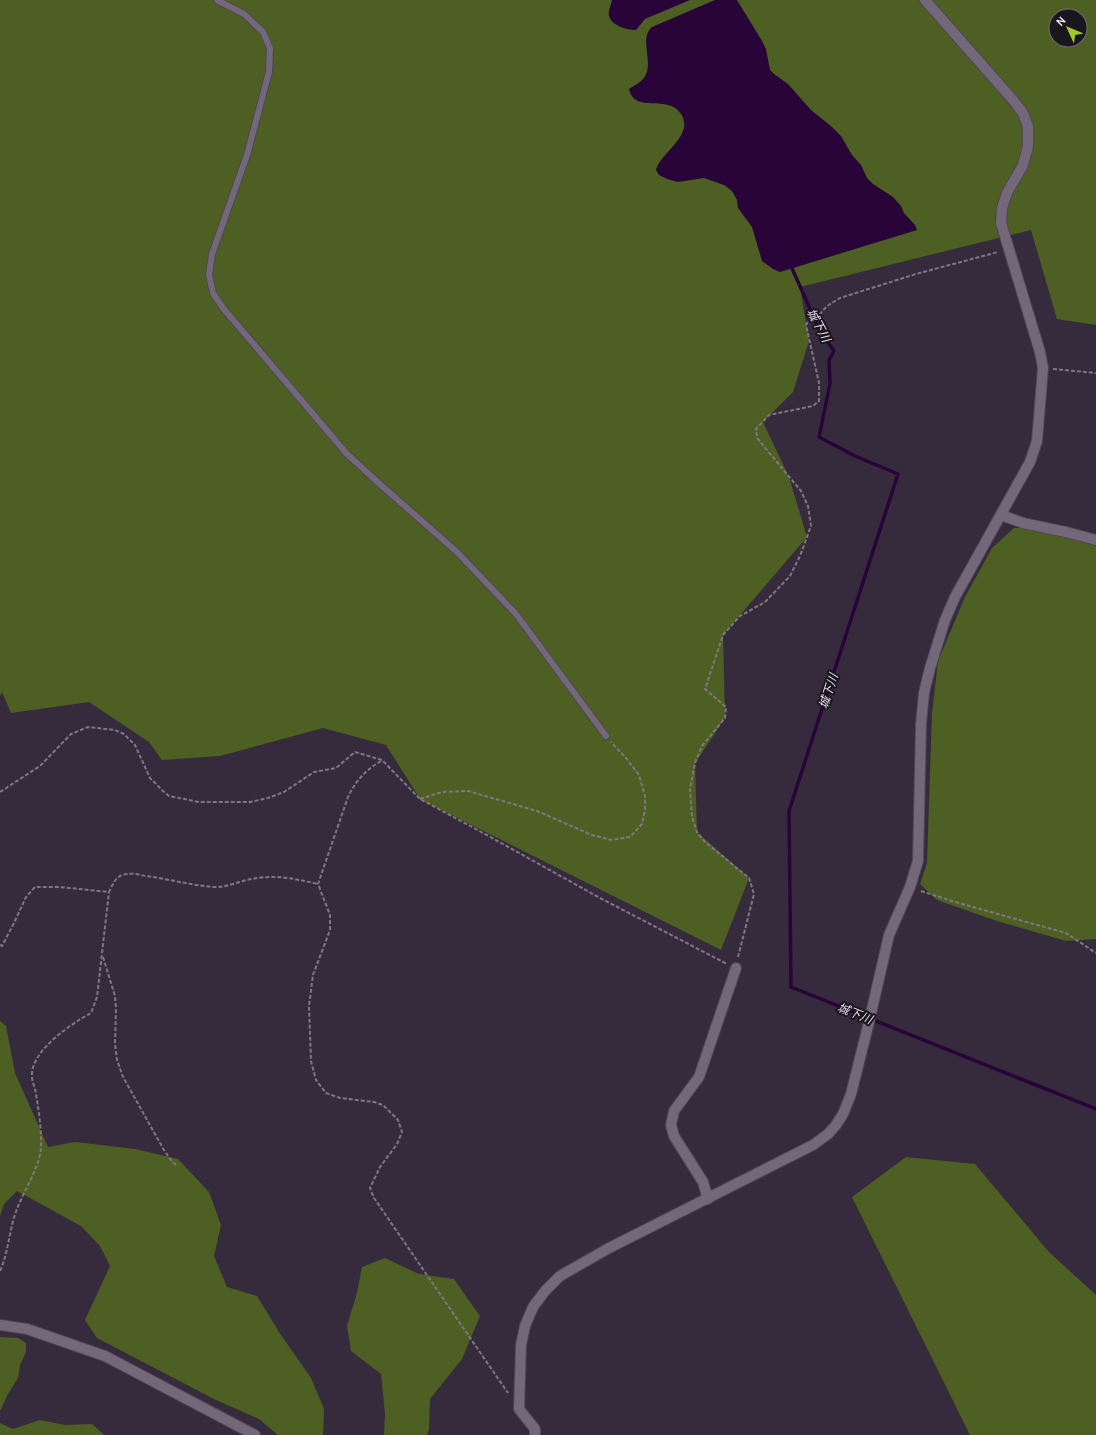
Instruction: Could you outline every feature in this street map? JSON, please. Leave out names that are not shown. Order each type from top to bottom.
[{"type":"street","points":[[535,1435],[535,1429],[519,1409],[521,1345],[523,1332],[533,1307],[545,1291],[560,1276],[585,1262],[814,1145],[828,1134],[843,1114],[851,1094],[889,935],[910,887],[918,861],[921,724],[925,687],[945,620],[955,597],[1030,462],[1037,441],[1043,368],[1038,345],[1000,223],[1002,208],[1007,192],[1023,165],[1028,146],[1028,127],[1023,114],[1012,100],[925,0]]},
{"type":"street","points":[[1001,514],[1023,523],[1096,540]]},
{"type":"street","points":[[708,1199],[703,1182],[674,1136],[671,1124],[674,1111],[699,1077],[736,968]]},
{"type":"street","points":[[0,1325],[27,1329],[105,1356],[255,1435]]},
{"type":"lane","points":[[217,0],[244,14],[264,32],[270,48],[269,72],[247,155],[212,254],[209,275],[213,292],[223,308],[347,454],[457,552],[516,614],[606,736]]},
{"type":"path","points":[[0,792],[40,766],[71,734],[88,727],[115,730],[124,734],[135,745],[150,778],[163,791],[170,796],[199,802],[250,802],[268,798],[284,792],[314,772],[336,768],[355,752],[382,760],[420,799],[492,837],[600,898],[736,968],[754,894],[749,878],[704,841],[697,832],[692,817],[690,789],[695,763],[702,746],[725,718],[726,707],[705,689],[723,635],[740,616],[765,602],[790,576],[800,556],[811,526],[808,506],[801,491],[757,438],[756,429],[769,415],[813,406],[819,401],[819,383],[806,325],[809,320],[820,314],[827,306],[840,298],[916,274],[1008,250]]},
{"type":"path","points":[[1043,368],[1096,373]]},
{"type":"path","points":[[420,799],[442,792],[468,792],[536,810],[592,835],[611,840],[630,837],[642,824],[646,796],[639,776],[626,758],[606,736]]},
{"type":"path","points":[[382,760],[369,768],[353,786],[348,796],[318,884],[330,915],[330,930],[313,975],[309,1006],[311,1061],[316,1080],[326,1093],[340,1098],[374,1102],[383,1105],[398,1120],[402,1132],[397,1144],[380,1167],[370,1188],[374,1198],[519,1409]]},
{"type":"path","points":[[0,1271],[5,1258],[16,1210],[37,1162],[41,1147],[38,1113],[32,1077],[33,1066],[48,1045],[61,1032],[91,1012],[97,997],[109,892],[114,883],[119,877],[127,874],[165,878],[214,887],[226,886],[251,879],[269,877],[284,877],[318,884]]},
{"type":"path","points":[[0,944],[2,946],[26,897],[35,887],[59,887],[109,892]]},
{"type":"path","points":[[910,887],[955,902],[1066,933],[1096,952]]},
{"type":"path","points":[[103,954],[115,996],[115,1044],[117,1060],[123,1077],[164,1150],[176,1165]]},
{"type":"green space","points":[[0,0],[1096,0],[1096,325],[1057,319],[1031,230],[800,287],[809,341],[793,392],[763,422],[789,477],[807,537],[723,635],[725,718],[695,763],[697,832],[749,878],[721,950],[420,799],[386,745],[323,728],[220,756],[162,760],[149,742],[89,702],[11,713],[2,692],[0,696]]},
{"type":"green space","points":[[1014,528],[1039,528],[1096,546],[1096,939],[1066,941],[994,920],[937,900],[920,884],[927,863],[932,713],[938,661],[965,597],[992,548]]},
{"type":"green space","points":[[0,1021],[6,1026],[15,1073],[48,1147],[75,1142],[135,1149],[178,1159],[209,1192],[221,1225],[214,1256],[227,1287],[257,1296],[281,1335],[311,1378],[324,1409],[323,1435],[278,1435],[259,1419],[214,1399],[97,1338],[85,1320],[110,1266],[100,1246],[81,1226],[17,1191],[4,1204],[0,1216]]},
{"type":"green space","points":[[906,1157],[975,1164],[1049,1252],[1096,1295],[1096,1435],[970,1435],[852,1197]]},
{"type":"green space","points":[[385,1258],[419,1274],[454,1279],[480,1316],[462,1359],[430,1399],[429,1429],[427,1435],[384,1435],[385,1414],[381,1374],[351,1351],[347,1326],[357,1293],[362,1267]]},
{"type":"green space","points":[[0,1337],[18,1338],[26,1343],[26,1352],[20,1365],[18,1378],[0,1411]]},
{"type":"green space","points":[[40,1420],[65,1425],[92,1424],[104,1435],[0,1435],[0,1423],[13,1429]]},
{"type":"shaded area","points":[[612,0],[690,0],[645,19],[636,30],[620,27],[613,22],[609,16]]},
{"type":"shaded area","points":[[715,0],[737,0],[766,49],[770,70],[788,84],[811,110],[841,136],[852,155],[861,165],[867,178],[873,184],[893,197],[901,206],[904,213],[915,225],[917,230],[780,272],[762,261],[752,227],[738,208],[737,200],[732,191],[724,185],[704,178],[678,182],[659,175],[656,170],[680,136],[684,129],[684,122],[681,114],[675,108],[668,105],[638,101],[632,97],[629,89],[643,79],[647,72],[648,58],[646,38],[652,27]]},
{"type":"waterway","name":"城下川","points":[[790,264],[821,333],[834,351],[829,360],[830,384],[819,437],[855,456],[898,474],[789,811],[791,987],[1096,1109]]}]
